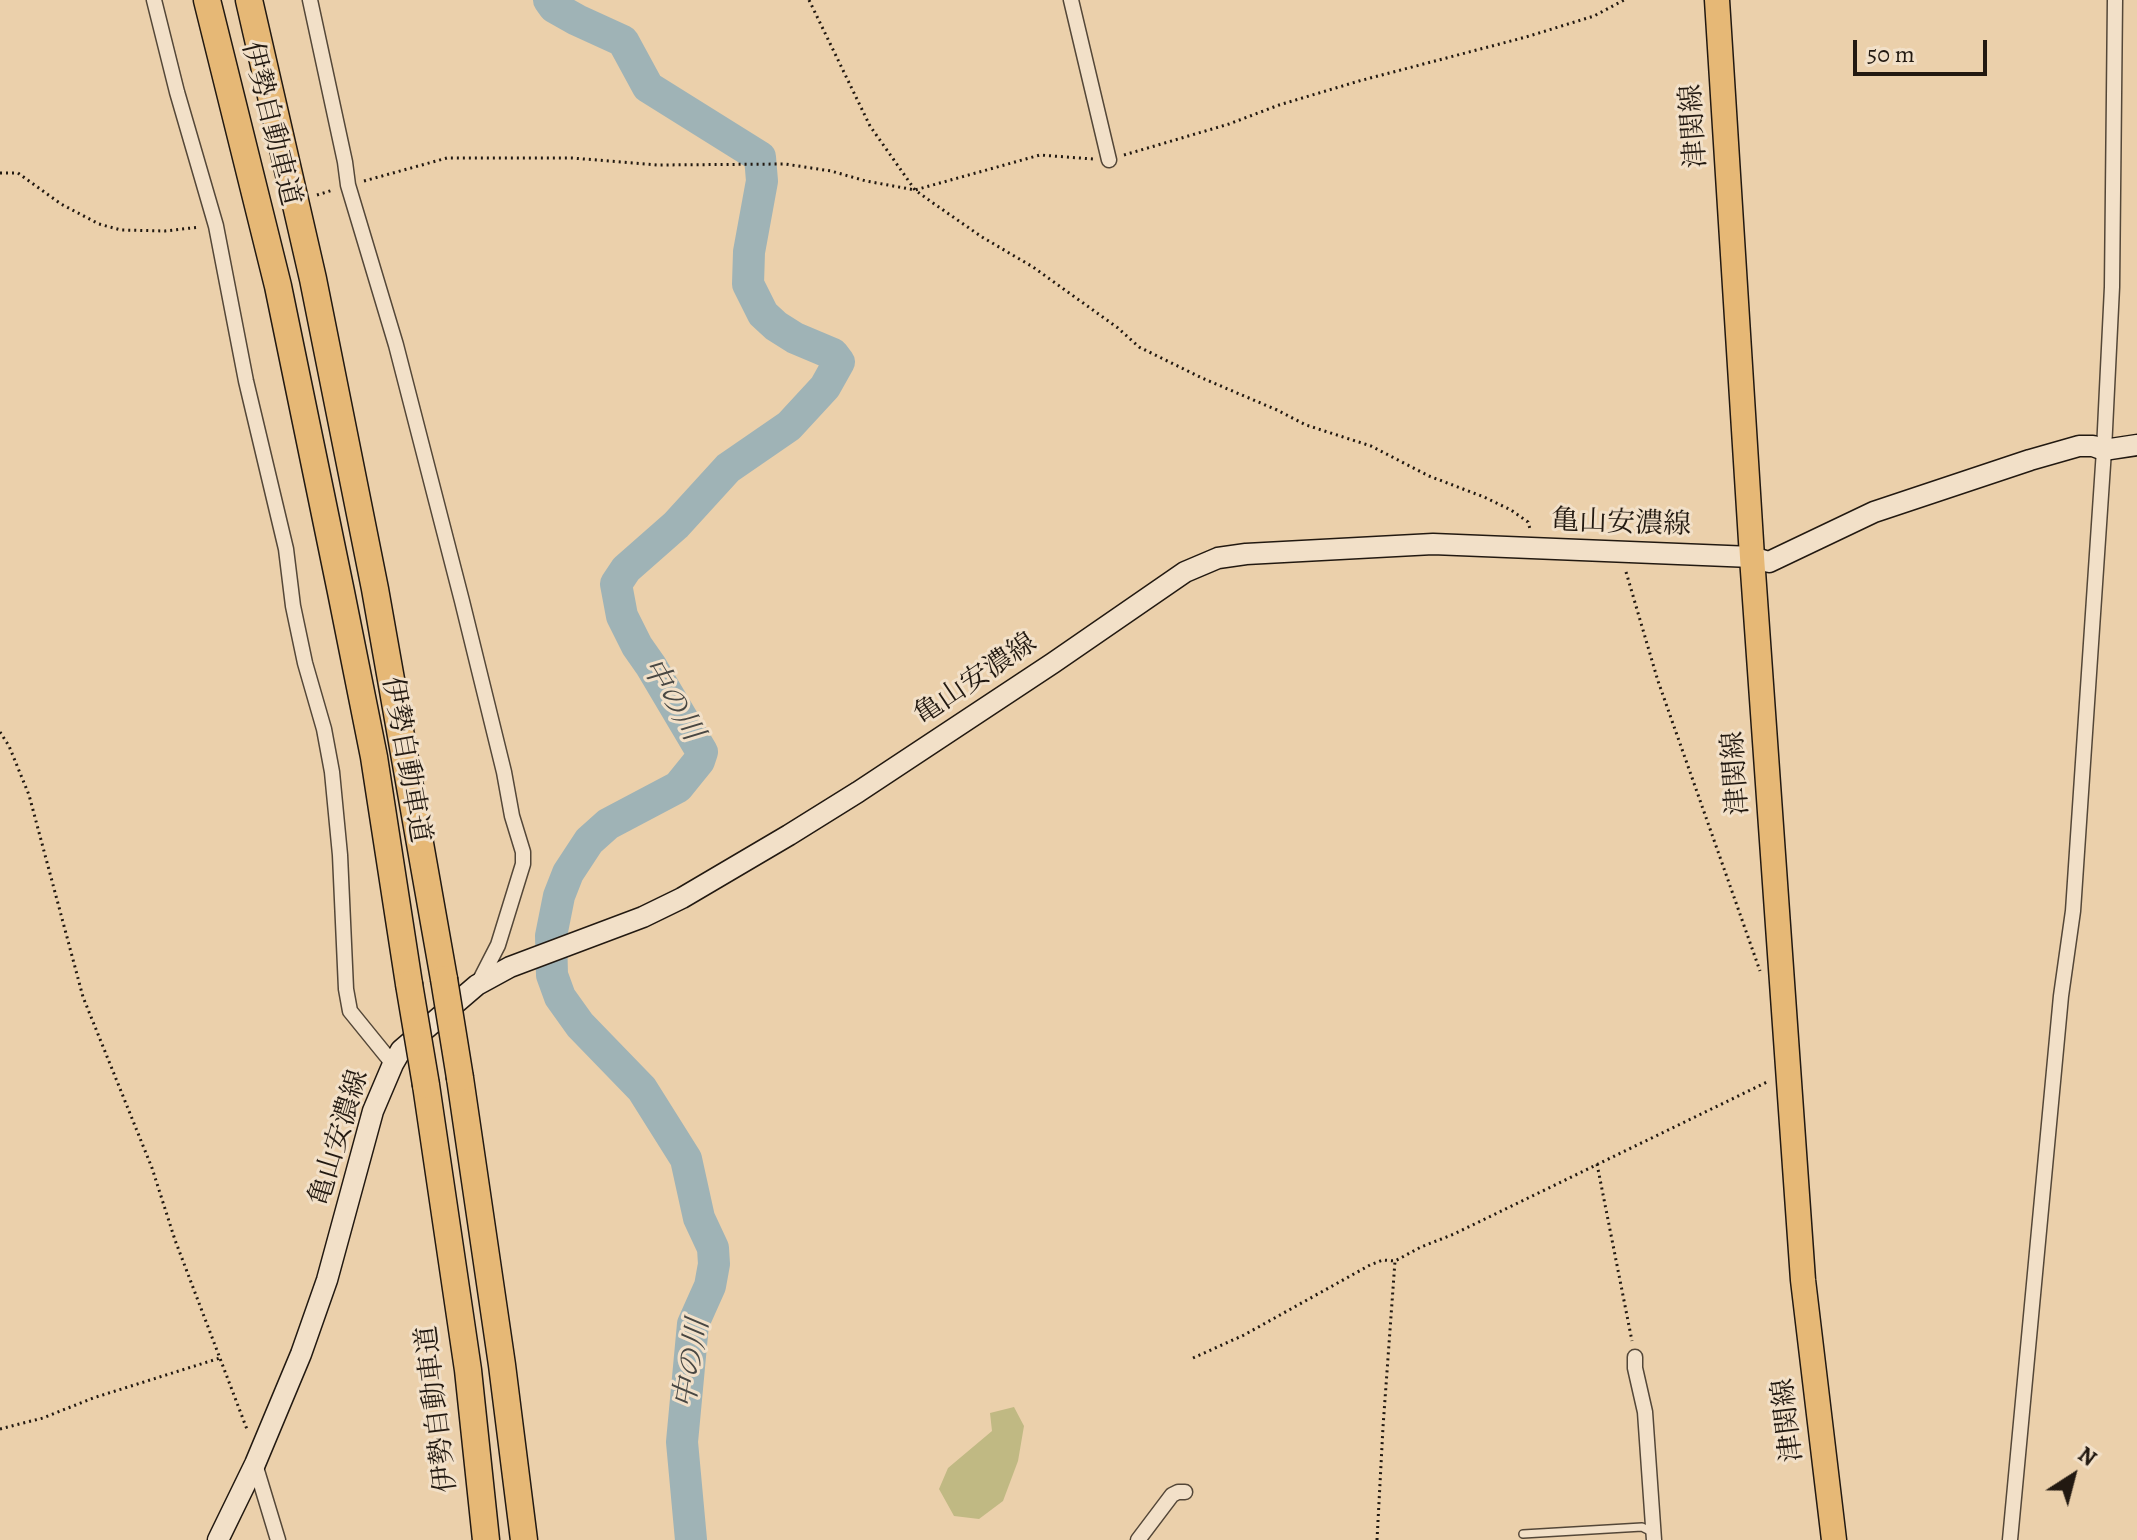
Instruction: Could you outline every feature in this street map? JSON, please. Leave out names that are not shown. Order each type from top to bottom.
[{"type":"highway","name":"伊勢自動車道","points":[[207,0],[278,286],[374,757],[468,1370],[486,1540]]},
{"type":"highway","name":"伊勢自動車道","points":[[249,0],[313,279],[375,589],[460,1078],[524,1540]]},
{"type":"main road","name":"津関線","points":[[1717,0],[1752,557],[1803,1280],[1834,1540]]},
{"type":"main road","name":"亀山安濃線","points":[[218,1540],[255,1464],[301,1354],[327,1280],[373,1111],[401,1050],[477,985],[510,967],[643,917],[682,898],[789,835],[1053,663],[1185,572],[1218,558],[1246,554],[1433,544],[1752,557],[1769,562],[1874,512],[2030,460],[2079,446],[2104,450],[2137,445]]},
{"type":"street","points":[[154,0],[216,226],[246,381],[286,549],[293,606],[305,663],[324,729],[332,772],[340,855],[346,989],[350,1011],[393,1064]]},
{"type":"street","points":[[310,0],[348,185],[404,375],[523,852],[523,864],[498,945],[477,985]]},
{"type":"street","points":[[1071,0],[1109,160]]},
{"type":"street","points":[[2010,1540],[2060,1011],[2073,911],[2112,287],[2115,0]]},
{"type":"street","points":[[1635,1357],[1645,1412],[1654,1536]]},
{"type":"street","points":[[255,1464],[278,1540]]},
{"type":"street","points":[[1138,1540],[1172,1495],[1185,1492]]},
{"type":"lane","points":[[1523,1534],[1642,1527],[1654,1536]]},
{"type":"path","points":[[809,0],[870,126],[915,190],[982,237],[1033,267],[1118,328],[1139,347],[1306,425],[1371,446],[1429,476],[1511,510],[1528,522],[1535,548]]},
{"type":"path","points":[[348,185],[447,158],[467,157],[572,158],[658,165],[785,164],[915,190],[1040,155],[1109,160],[1293,101],[1594,16],[1624,0]]},
{"type":"path","points":[[0,173],[18,173],[61,204],[99,224],[121,230],[165,231],[216,226]]},
{"type":"path","points":[[1622,553],[1658,681],[1761,973]]},
{"type":"path","points":[[0,732],[29,795],[83,997],[152,1168],[175,1240],[247,1429],[255,1464]]},
{"type":"path","points":[[1193,1358],[1244,1335],[1370,1265],[1383,1260],[1395,1261],[1789,1073]]},
{"type":"path","points":[[1597,1164],[1635,1357]]},
{"type":"path","points":[[1377,1540],[1395,1261]]},
{"type":"path","points":[[0,1429],[43,1418],[93,1398],[220,1358]]},
{"type":"shaded area","points":[[1014,1407],[1024,1426],[1018,1461],[1003,1501],[979,1519],[954,1516],[939,1489],[948,1468],[992,1431],[990,1413]]},
{"type":"waterway","name":"中の川","points":[[549,0],[554,7],[577,20],[623,41],[648,87],[760,157],[762,181],[749,252],[748,284],[763,314],[776,326],[833,354],[839,362],[825,387],[789,426],[728,468],[676,525],[626,569],[616,584],[622,616],[637,646],[702,752],[699,761],[678,787],[608,824],[589,841],[568,873],[559,896],[551,936],[552,975],[560,997],[580,1025],[642,1089],[686,1159],[699,1218],[713,1248],[710,1286],[693,1324],[682,1442],[691,1540]]}]
